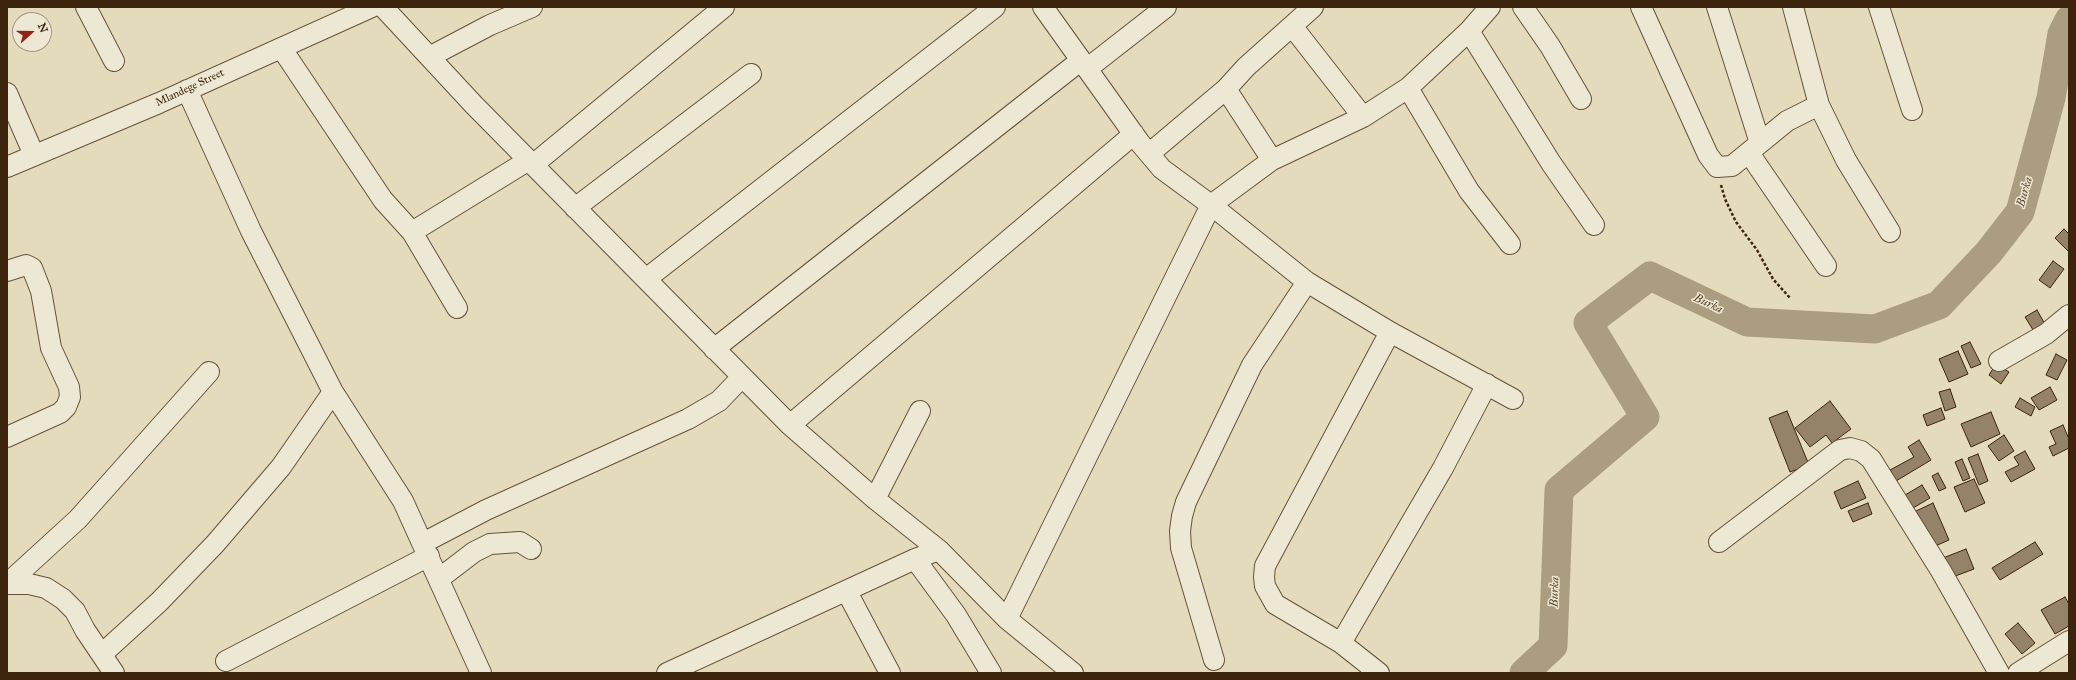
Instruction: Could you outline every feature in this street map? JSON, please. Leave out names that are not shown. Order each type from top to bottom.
[{"type":"street","points":[[86,7],[114,61]]},
{"type":"street","name":"Mlandege Street","points":[[7,167],[187,90],[236,67],[282,49],[372,7]]},
{"type":"street","points":[[383,7],[431,56],[474,105],[532,162],[741,378],[790,425],[875,499],[939,550],[1007,619],[1073,673]]},
{"type":"street","points":[[431,56],[490,25],[532,7]]},
{"type":"street","points":[[412,232],[532,162],[724,7]]},
{"type":"street","points":[[646,279],[995,7]]},
{"type":"street","points":[[1043,7],[1134,134],[1162,169],[1307,282],[1390,332],[1513,398]]},
{"type":"street","points":[[714,349],[1084,64],[1166,7]]},
{"type":"street","points":[[1150,153],[1226,89],[1246,67],[1313,7]]},
{"type":"street","points":[[1007,619],[1210,205],[1272,160],[1363,117],[1408,88],[1470,31],[1490,7]]},
{"type":"street","points":[[1523,7],[1550,46],[1581,99]]},
{"type":"street","points":[[1641,7],[1708,155],[1717,167],[1732,166],[1787,121],[1819,105]]},
{"type":"street","points":[[1717,7],[1754,148],[1826,266]]},
{"type":"street","points":[[1793,7],[1819,105],[1846,160],[1890,232]]},
{"type":"street","points":[[1879,7],[1912,110]]},
{"type":"street","points":[[1292,26],[1363,117]]},
{"type":"street","points":[[1470,31],[1551,163],[1594,225]]},
{"type":"street","points":[[282,49],[351,150],[383,200],[412,232],[457,308]]},
{"type":"street","points":[[575,208],[752,74]]},
{"type":"street","points":[[1408,88],[1469,191],[1510,244]]},
{"type":"street","points":[[1226,89],[1272,160]]},
{"type":"street","points":[[187,90],[248,224],[333,392],[403,501],[440,578],[481,673]]},
{"type":"street","points":[[7,93],[34,155]]},
{"type":"street","points":[[790,425],[1134,134]]},
{"type":"street","points":[[7,270],[26,265],[32,268],[41,291],[51,348],[69,387],[70,397],[66,407],[60,412],[7,437]]},
{"type":"street","points":[[1214,660],[1181,548],[1180,531],[1182,516],[1186,502],[1252,365],[1307,282]]},
{"type":"street","points":[[1999,361],[2046,334],[2069,315]]},
{"type":"street","points":[[1379,673],[1341,643],[1275,604],[1265,586],[1265,566],[1390,332]]},
{"type":"street","points":[[7,584],[78,519],[209,372]]},
{"type":"street","points":[[226,661],[426,550],[486,510],[688,419],[719,401],[741,378]]},
{"type":"street","points":[[1341,643],[1443,468],[1487,384]]},
{"type":"street","points":[[102,654],[159,602],[215,544],[281,467],[333,392]]},
{"type":"street","points":[[875,499],[920,411]]},
{"type":"street","points":[[1720,542],[1840,450],[1850,448],[1862,451],[1871,459],[1941,571],[1999,673]]},
{"type":"street","points":[[440,578],[474,552],[490,544],[520,542],[531,549]]},
{"type":"street","points":[[667,673],[847,592],[915,559],[939,550]]},
{"type":"street","points":[[915,559],[956,615],[991,673]]},
{"type":"street","points":[[7,584],[29,584],[40,587],[63,599],[75,611],[85,630],[114,673]]},
{"type":"street","points":[[847,592],[890,673]]},
{"type":"street","points":[[2018,673],[2069,641]]},
{"type":"path","points":[[1717,167],[1725,198],[1736,222],[1757,250],[1773,279],[1790,298]]},
{"type":"building","points":[[2064,229],[2069,234],[2069,252],[2055,238]]},
{"type":"building","points":[[2053,261],[2064,269],[2050,288],[2039,280]]},
{"type":"building","points":[[2037,310],[2046,326],[2035,333],[2025,317]]},
{"type":"building","points":[[1970,342],[1981,364],[1971,368],[1961,346]]},
{"type":"building","points":[[1958,351],[1968,374],[1949,382],[1939,359]]},
{"type":"building","points":[[2056,354],[2067,360],[2057,380],[2046,375]]},
{"type":"building","points":[[1996,364],[2009,372],[2001,384],[1989,375]]},
{"type":"building","points":[[2050,387],[2057,400],[2039,410],[2031,398]]},
{"type":"building","points":[[1950,389],[1956,407],[1945,411],[1939,392]]},
{"type":"building","points":[[2020,398],[2035,407],[2031,416],[2015,407]]},
{"type":"building","points":[[1830,401],[1851,429],[1832,443],[1826,435],[1810,447],[1795,428]]},
{"type":"building","points":[[1941,408],[1945,419],[1927,426],[1923,415]]},
{"type":"building","points":[[1787,411],[1809,465],[1790,472],[1769,418]]},
{"type":"building","points":[[1991,412],[2000,434],[1971,447],[1961,424]]},
{"type":"building","points":[[2063,425],[2069,439],[2069,448],[2053,456],[2049,447],[2056,444],[2050,431]]},
{"type":"building","points":[[2004,435],[2014,451],[1999,461],[1988,446]]},
{"type":"building","points":[[1919,440],[1931,460],[1896,481],[1890,470],[1914,457],[1908,447]]},
{"type":"building","points":[[2025,451],[2035,469],[2011,482],[2005,472],[2019,465],[2014,457]]},
{"type":"building","points":[[1978,454],[1988,481],[1979,485],[1968,458]]},
{"type":"building","points":[[1962,459],[1970,478],[1963,481],[1955,462]]},
{"type":"building","points":[[1938,473],[1946,488],[1939,491],[1932,476]]},
{"type":"building","points":[[1974,479],[1985,503],[1965,512],[1954,487]]},
{"type":"building","points":[[1858,481],[1866,498],[1841,509],[1834,492]]},
{"type":"building","points":[[1922,485],[1930,498],[1913,508],[1905,495]]},
{"type":"building","points":[[1868,503],[1872,514],[1853,522],[1848,511]]},
{"type":"building","points":[[1933,503],[1949,540],[1933,547],[1914,512]]},
{"type":"building","points":[[2035,542],[2043,554],[2000,580],[1992,568]]},
{"type":"building","points":[[1966,549],[1974,569],[1950,578],[1943,558]]},
{"type":"building","points":[[2065,597],[2069,604],[2069,626],[2055,634],[2041,610]]},
{"type":"building","points":[[2018,623],[2035,643],[2022,654],[2005,634]]},
{"type":"waterway","name":"Burka","points":[[1524,673],[1553,646],[1559,490],[1645,417],[1588,323],[1650,276],[1747,322],[1875,329],[1939,305],[1989,252],[2020,212],[2051,98],[2062,34],[2069,20]]}]
